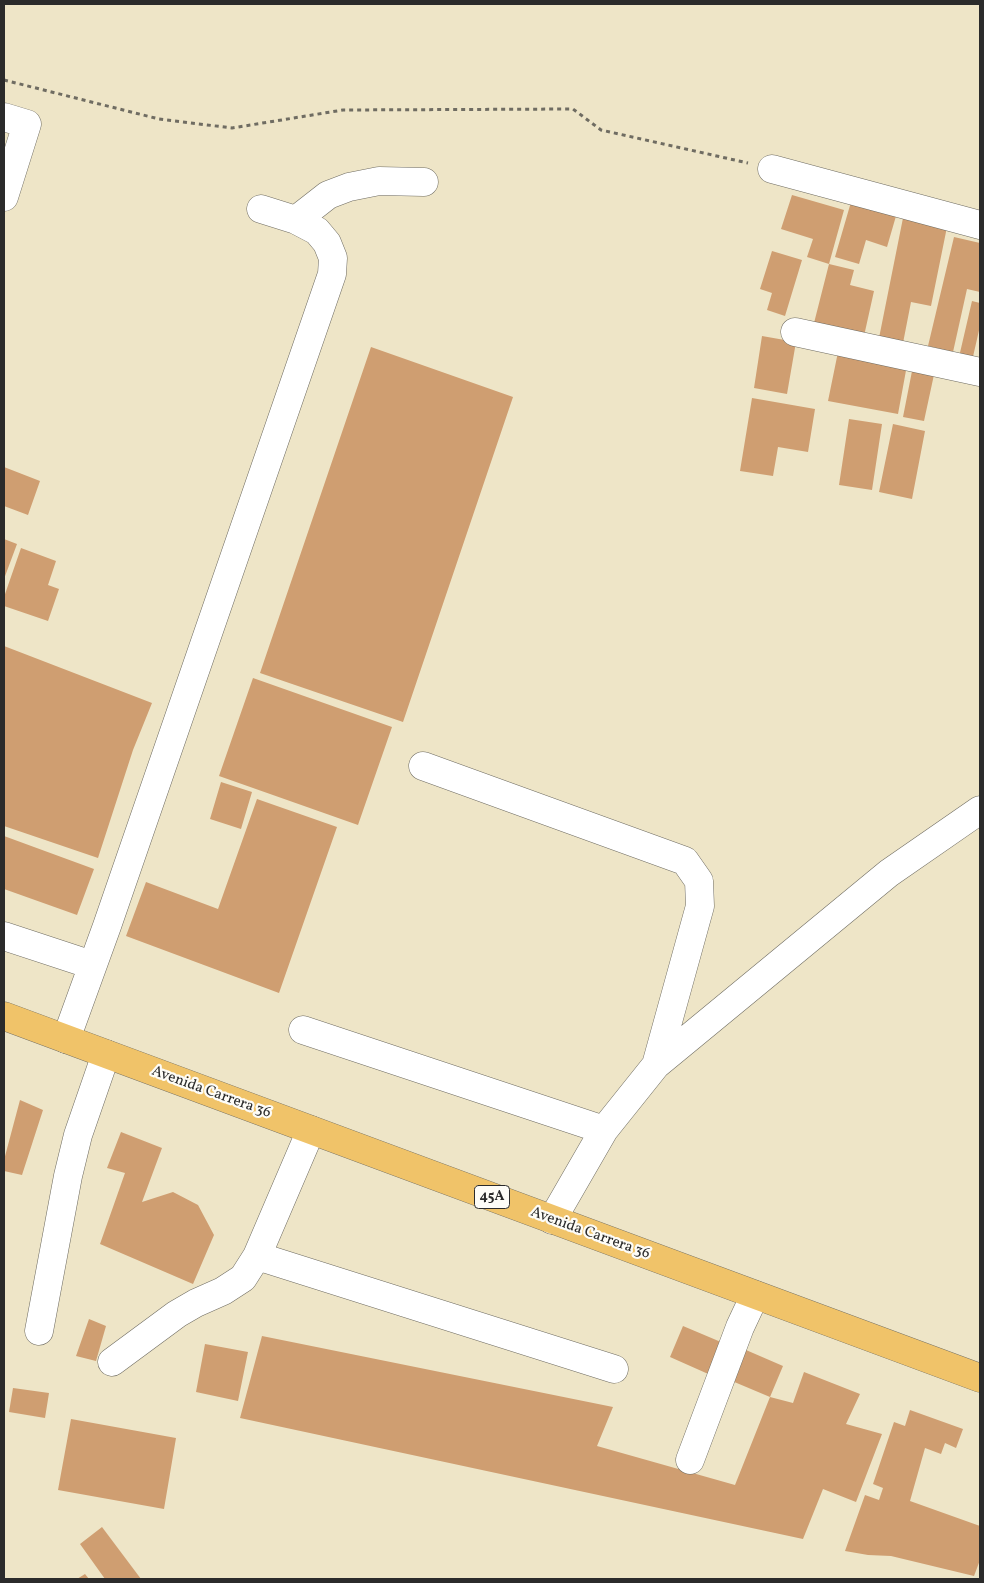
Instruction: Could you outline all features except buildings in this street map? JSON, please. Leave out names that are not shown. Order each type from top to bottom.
[{"type":"main road","name":"Avenida Carrera 36","points":[[4,1016],[980,1378]]},
{"type":"street","points":[[4,117],[27,124],[4,197]]},
{"type":"street","points":[[772,169],[980,225]]},
{"type":"street","points":[[296,220],[328,195],[349,187],[379,182],[424,182]]},
{"type":"street","points":[[66,1039],[332,274],[333,258],[327,243],[317,231],[296,220],[261,209]]},
{"type":"street","points":[[795,332],[980,372]]},
{"type":"street","points":[[423,766],[685,861],[699,881],[700,906],[656,1065]]},
{"type":"street","points":[[552,1220],[604,1130],[656,1065],[888,873],[980,810]]},
{"type":"street","points":[[4,936],[92,965]]},
{"type":"street","points":[[303,1030],[604,1130]]},
{"type":"street","points":[[39,1331],[68,1176],[78,1135],[106,1054]]},
{"type":"street","points":[[112,1362],[177,1314],[223,1291],[243,1278],[257,1256],[311,1130]]},
{"type":"street","points":[[257,1256],[614,1369]]},
{"type":"street","points":[[690,1460],[740,1327],[755,1295]]},
{"type":"path","points":[[4,80],[159,119],[232,128],[343,110],[573,109],[601,130],[772,169]]}]
